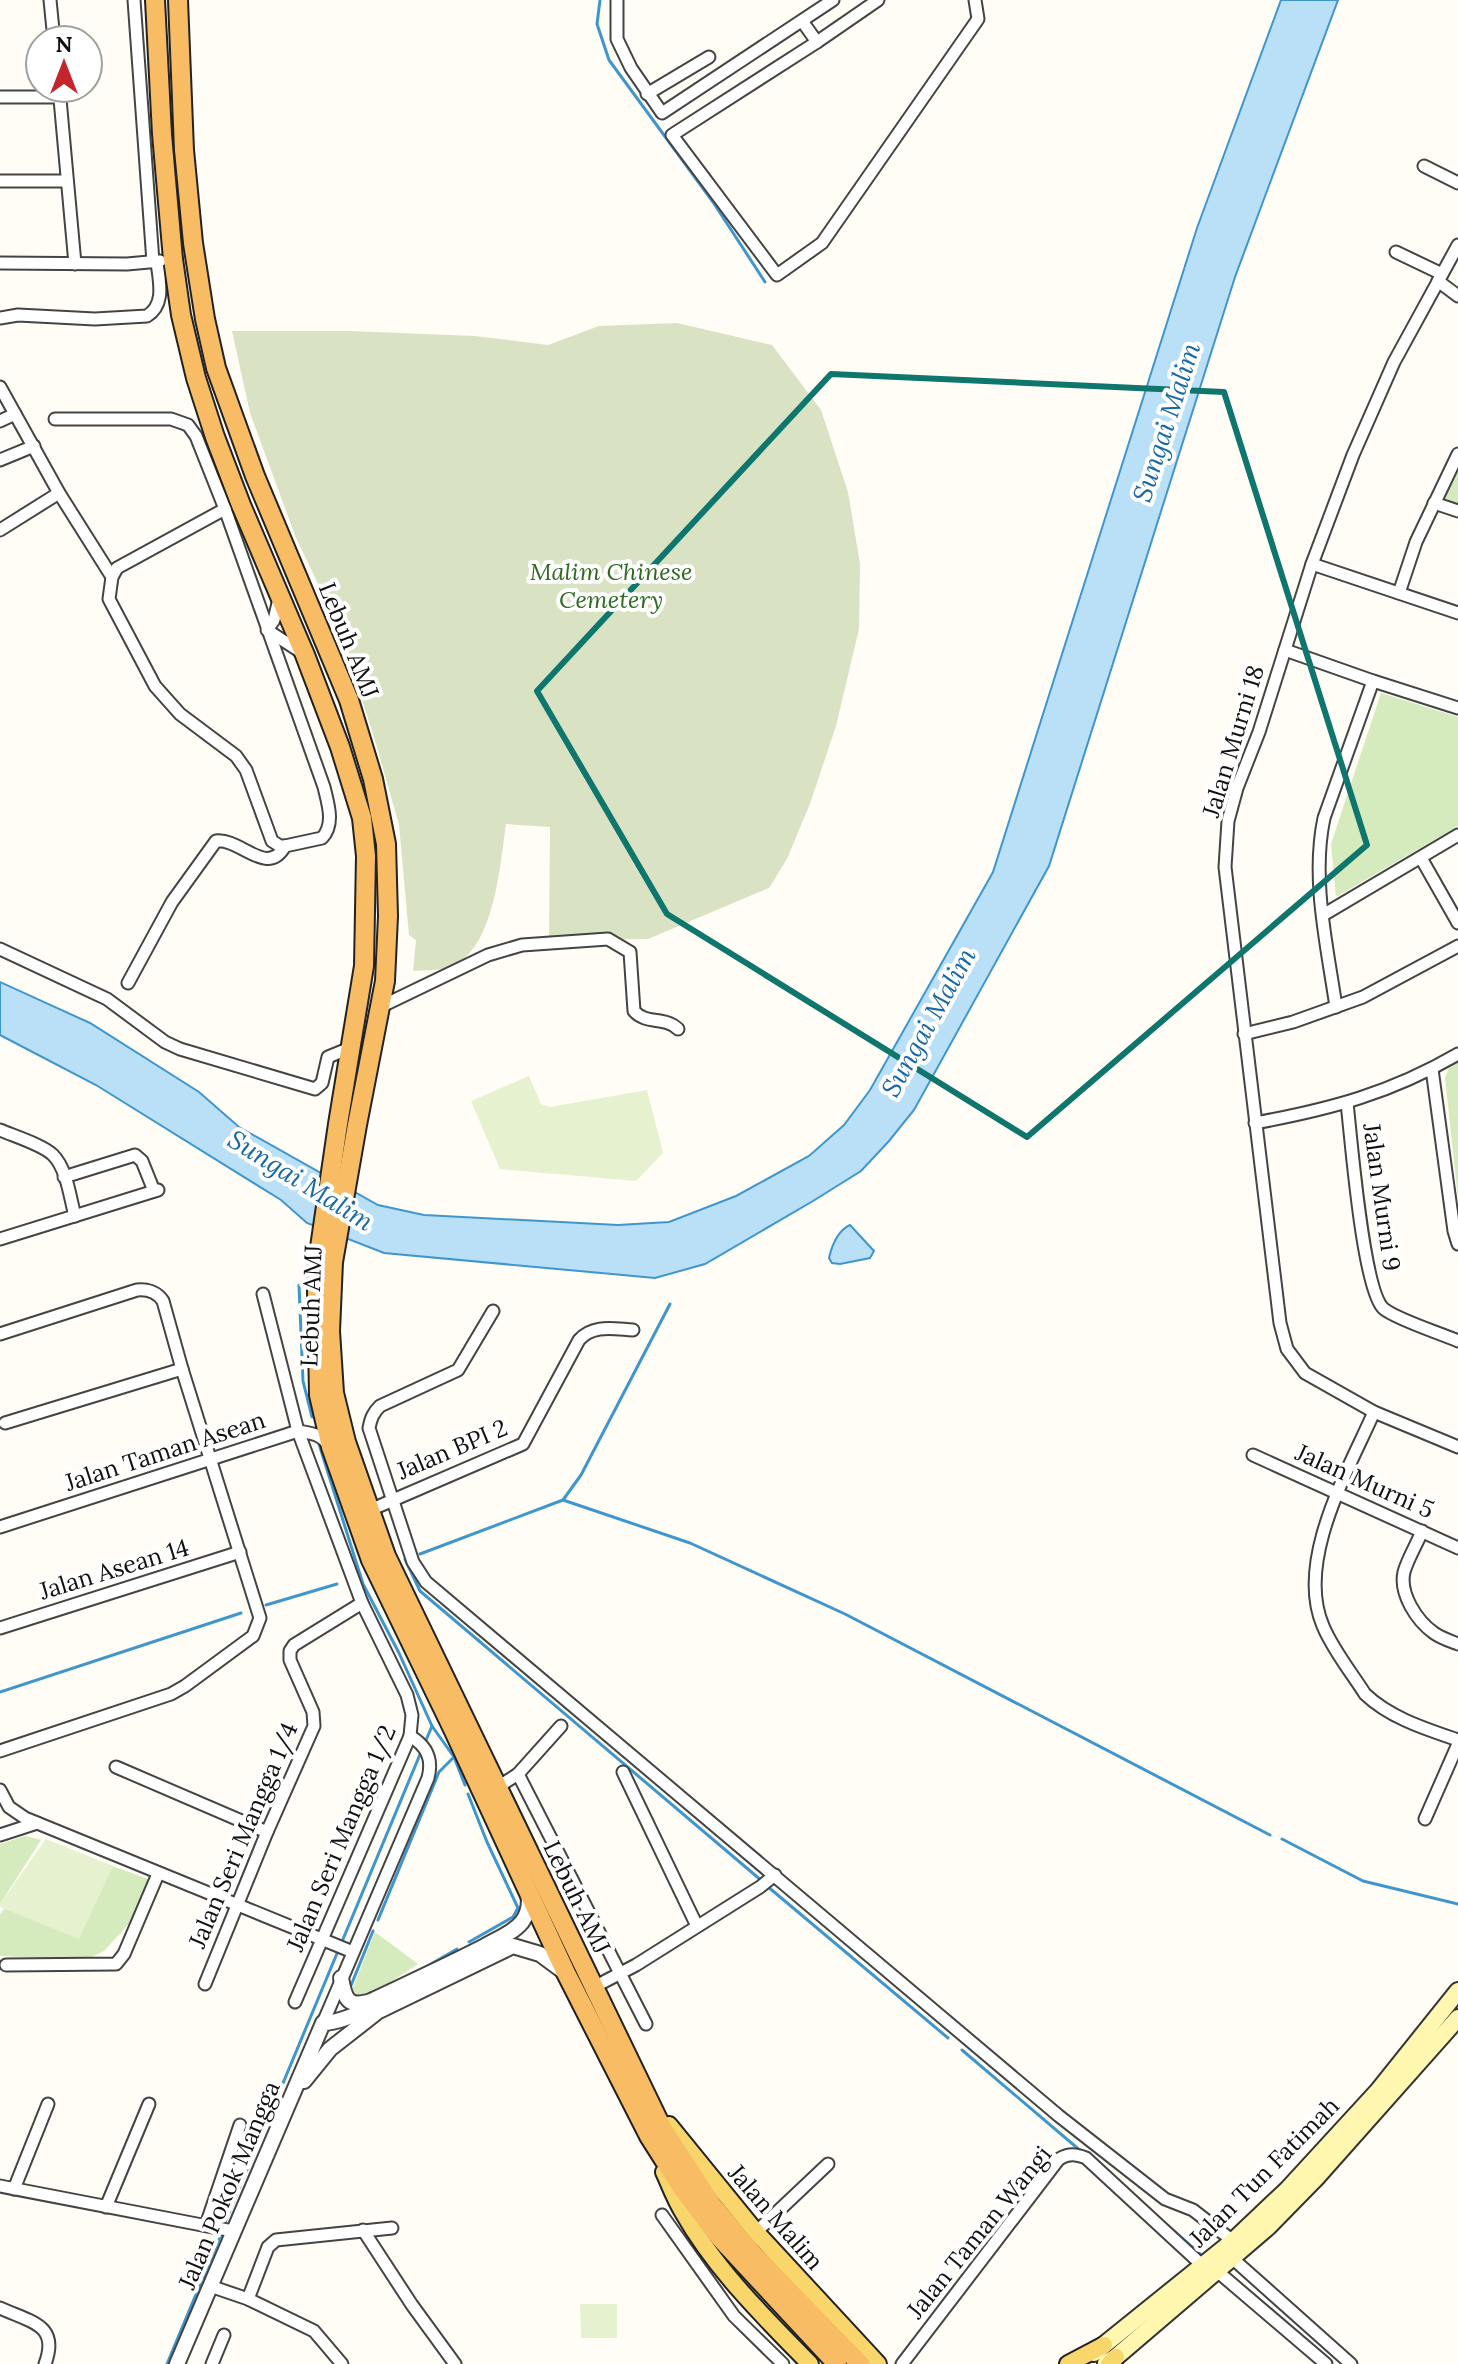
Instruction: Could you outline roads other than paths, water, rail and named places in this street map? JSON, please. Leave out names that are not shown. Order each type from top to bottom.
[{"type":"highway","name":"Lebuh AMJ","points":[[155,0],[162,134],[161,261],[207,412],[241,505],[305,655],[353,781],[364,831],[366,942],[360,1001],[350,1048],[347,1124],[316,1324],[319,1395],[334,1456],[371,1560],[566,1973],[644,2128],[682,2188],[727,2235],[837,2364]]},
{"type":"highway","name":"Lebuh AMJ","points":[[178,0],[184,150],[191,229],[216,368],[255,476],[349,700],[365,749],[386,844],[388,916],[385,981],[347,1124]]},
{"type":"highway","name":"Lebuh AMJ","points":[[326,1262],[334,1393],[346,1442],[386,1556],[646,2095],[662,2128],[712,2205],[727,2235],[753,2254],[860,2364]]},
{"type":"main road","name":"Jalan Tun Fatimah","points":[[1233,2250],[1378,2091],[1458,1991]]},
{"type":"main road","name":"Jalan Tun Fatimah","points":[[1081,2364],[1109,2357],[1233,2250],[1268,2227],[1316,2178],[1458,2018]]},
{"type":"main road","name":"Jalan Malim","points":[[646,2095],[756,2232],[878,2364]]},
{"type":"main road","points":[[644,2128],[682,2211],[696,2231],[746,2296],[810,2364]]},
{"type":"main road","points":[[1068,2364],[1109,2357]]},
{"type":"street","points":[[50,0],[52,24]]},
{"type":"street","points":[[0,318],[18,315],[95,319],[147,316],[159,302],[161,261],[134,0]]},
{"type":"street","points":[[617,0],[617,39],[631,68],[662,113],[833,0]]},
{"type":"street","points":[[878,0],[672,135],[777,275],[822,243],[978,19],[975,0]]},
{"type":"street","points":[[802,21],[817,42]]},
{"type":"street","points":[[647,94],[709,57]]},
{"type":"street","points":[[0,97],[24,95]]},
{"type":"street","points":[[60,104],[75,264]]},
{"type":"street","points":[[1424,166],[1458,183]]},
{"type":"street","points":[[0,181],[67,181]]},
{"type":"street","name":"Jalan Murni 18","points":[[1374,1412],[1305,1373],[1293,1359],[1281,1331],[1226,887],[1228,821],[1312,564],[1367,422],[1394,362],[1458,245]]},
{"type":"street","points":[[1396,252],[1440,278],[1458,296]]},
{"type":"street","points":[[0,263],[161,261]]},
{"type":"street","points":[[0,387],[59,493],[112,577]]},
{"type":"street","points":[[0,421],[15,414]]},
{"type":"street","points":[[55,419],[171,419],[188,425],[196,436],[225,509],[324,787],[330,826],[322,838],[285,846],[272,841],[246,770],[236,756],[180,714],[155,686],[109,599],[112,577],[117,568],[225,509]]},
{"type":"street","points":[[0,460],[34,446]]},
{"type":"street","points":[[1399,593],[1416,542],[1458,454]]},
{"type":"street","points":[[0,530],[59,493]]},
{"type":"street","points":[[1434,503],[1458,511]]},
{"type":"street","points":[[1312,564],[1458,613]]},
{"type":"street","points":[[267,630],[279,607],[279,592]]},
{"type":"street","points":[[267,630],[305,655]]},
{"type":"street","points":[[1285,650],[1458,708]]},
{"type":"street","points":[[1336,1007],[1319,874],[1322,826],[1373,681]]},
{"type":"street","points":[[1323,915],[1458,835]]},
{"type":"street","points":[[128,983],[172,902],[216,841],[226,841],[264,859],[277,857],[285,846]]},
{"type":"street","points":[[1421,858],[1458,923]]},
{"type":"street","points":[[379,1007],[509,948],[543,942],[608,939],[630,952],[634,1011],[645,1019],[666,1021],[678,1029]]},
{"type":"street","points":[[1244,1034],[1293,1022],[1363,997],[1458,946]]},
{"type":"street","points":[[0,949],[107,999],[165,1042],[180,1049],[315,1089],[322,1083],[328,1057],[350,1048]]},
{"type":"street","points":[[1255,1123],[1347,1103],[1392,1088],[1458,1054]]},
{"type":"street","points":[[1432,1069],[1458,1244]]},
{"type":"street","name":"Jalan Murni 9","points":[[1347,1103],[1367,1268],[1377,1299],[1387,1311],[1458,1341]]},
{"type":"street","points":[[0,1130],[49,1151],[56,1158],[75,1216]]},
{"type":"street","points":[[0,1239],[156,1191],[142,1161],[135,1155],[64,1177]]},
{"type":"street","points":[[0,1334],[137,1290],[158,1294],[163,1301],[260,1618],[253,1636],[171,1694],[0,1751]]},
{"type":"street","name":"Jalan Seri Mangga 1/2","points":[[263,1294],[298,1431],[362,1603],[407,1695],[415,1739],[339,1947],[295,2002]]},
{"type":"street","points":[[493,1311],[458,1370],[380,1406],[374,1412],[369,1428],[413,1562],[426,1582],[767,1881],[928,2006],[1125,2169],[1165,2199],[1205,2218],[1233,2250],[1351,2364]]},
{"type":"street","name":"Jalan BPI 2","points":[[370,1510],[523,1444],[584,1334],[597,1329],[633,1330]]},
{"type":"street","points":[[5,1423],[182,1369]]},
{"type":"street","points":[[298,1431],[316,1419],[322,1410]]},
{"type":"street","points":[[1425,1819],[1458,1742],[1416,1725],[1365,1694],[1323,1627],[1316,1595],[1316,1561],[1337,1494],[1374,1412],[1458,1447]]},
{"type":"street","name":"Jalan Taman Asean","points":[[0,1527],[298,1431],[322,1437],[334,1456]]},
{"type":"street","name":"Jalan Murni 5","points":[[1253,1455],[1458,1548]]},
{"type":"street","points":[[1422,1531],[1404,1574],[1405,1592],[1410,1606],[1426,1626],[1458,1644]]},
{"type":"street","name":"Jalan Asean 14","points":[[0,1628],[240,1552]]},
{"type":"street","name":"Jalan Seri Mangga 1/4","points":[[205,1984],[314,1726],[313,1712],[290,1660],[290,1651],[294,1645],[362,1603]]},
{"type":"street","points":[[498,1787],[518,1774],[561,1726]]},
{"type":"street","name":"Jalan Pokok Mangga","points":[[177,2364],[210,2286],[226,2230],[286,2107],[341,1978],[339,1947],[428,1778],[429,1755],[415,1739]]},
{"type":"street","points":[[116,1767],[267,1832]]},
{"type":"street","points":[[623,1772],[697,1926]]},
{"type":"street","points":[[518,1774],[646,2024]]},
{"type":"street","points":[[0,1790],[9,1807],[38,1823],[339,1947]]},
{"type":"street","points":[[0,1835],[38,1823]]},
{"type":"street","points":[[6,1965],[116,1964],[124,1954],[158,1874]]},
{"type":"street","points":[[594,1987],[767,1881]]},
{"type":"street","points":[[286,2107],[311,2069],[376,2005],[521,1923],[530,1901],[528,1893]]},
{"type":"street","points":[[323,2023],[340,2022],[363,2012],[364,2006],[376,2005],[513,1946],[540,1954],[566,1973]]},
{"type":"street","points":[[341,1978],[349,2002],[376,2005]]},
{"type":"street","points":[[14,2189],[48,2104]]},
{"type":"street","points":[[106,2207],[149,2104]]},
{"type":"street","points":[[206,2225],[240,2125]]},
{"type":"street","name":"Jalan Taman Wangi","points":[[902,2364],[1059,2159],[1067,2154],[1086,2158],[1210,2269]]},
{"type":"street","points":[[756,2232],[828,2164]]},
{"type":"street","points":[[0,2186],[226,2230]]},
{"type":"street","points":[[662,2215],[734,2316],[783,2364]]},
{"type":"street","points":[[248,2299],[268,2247],[276,2240],[392,2228]]},
{"type":"street","points":[[363,2230],[455,2364]]},
{"type":"street","points":[[1210,2269],[1326,2364]]},
{"type":"street","points":[[210,2286],[248,2299],[314,2331],[342,2364]]},
{"type":"street","points":[[0,2308],[43,2328],[48,2334],[50,2350],[45,2364]]},
{"type":"street","points":[[212,2364],[224,2335]]},
{"type":"water","name":"Sungai Malim","points":[[1281,0],[1338,0],[1235,277],[1049,866],[914,1110],[861,1171],[705,1264],[655,1278],[384,1253],[307,1223],[281,1200],[96,1085],[0,1035],[0,982],[90,1023],[199,1092],[239,1127],[378,1205],[424,1215],[618,1225],[669,1222],[736,1196],[809,1156],[844,1125],[870,1090],[993,872],[1197,228]]},
{"type":"water","points":[[850,1225],[874,1251],[870,1258],[832,1263],[829,1258],[834,1243]]},
{"type":"waterway","points":[[600,0],[597,24],[609,60],[713,202],[765,282]]},
{"type":"waterway","points":[[299,1285],[303,1381],[312,1417]]},
{"type":"waterway","points":[[420,1554],[563,1500],[581,1475],[670,1304]]},
{"type":"waterway","points":[[319,1444],[363,1584],[432,1726],[454,1757],[465,1785]]},
{"type":"waterway","points":[[563,1500],[690,1543],[845,1614],[1270,1835]]},
{"type":"waterway","points":[[405,1559],[420,1591],[762,1881]]},
{"type":"waterway","points":[[266,1605],[337,1584]]},
{"type":"waterway","points":[[0,1692],[241,1613]]},
{"type":"waterway","points":[[424,1745],[432,1726]]},
{"type":"waterway","points":[[341,1944],[421,1752]]},
{"type":"waterway","points":[[378,1920],[439,1772],[453,1758]]},
{"type":"waterway","points":[[468,1794],[518,1908],[513,1917],[469,1942]]},
{"type":"waterway","points":[[1282,1839],[1363,1881],[1458,1904]]},
{"type":"waterway","points":[[767,1886],[948,2038]]},
{"type":"waterway","points":[[350,1988],[373,1931]]},
{"type":"waterway","points":[[419,1971],[457,1949]]},
{"type":"waterway","points":[[224,2225],[338,1951]]},
{"type":"waterway","points":[[962,2050],[1082,2152]]},
{"type":"waterway","points":[[1167,2225],[1200,2254]]},
{"type":"waterway","points":[[167,2364],[222,2232]]},
{"type":"park label","name":"Malim Chinese Cemetery","points":[[611,585]]}]
